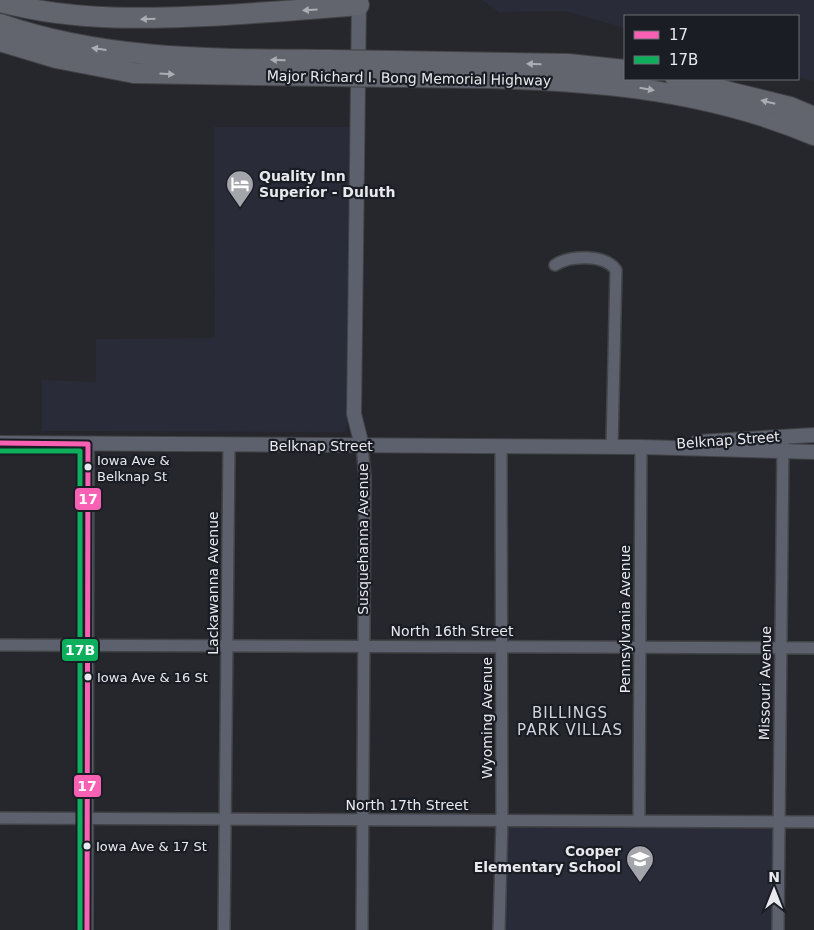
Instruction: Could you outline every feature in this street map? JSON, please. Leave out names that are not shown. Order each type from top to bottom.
[{"type":"highway","points":[[0,2],[64,14],[146,20],[359,2]]},
{"type":"highway","name":"Major Richard I. Bong Memorial Highway","points":[[0,24],[94,49],[149,55],[327,68]]},
{"type":"highway","name":"Major Richard I. Bong Memorial Highway","points":[[0,41],[56,58],[134,72],[327,68],[394,69],[568,64],[624,70]]},
{"type":"highway","name":"Major Richard I. Bong Memorial Highway","points":[[394,69],[589,82],[639,88],[722,104],[767,117],[814,135]]},
{"type":"highway","points":[[680,80],[790,108],[814,117]]},
{"type":"street","name":"Susquehanna Avenue","points":[[359,2],[354,414],[362,446],[365,478],[362,930]]},
{"type":"street","points":[[554,265],[570,259],[603,260],[612,265],[616,270],[612,446]]},
{"type":"street","name":"Belknap Street","points":[[641,447],[814,435]]},
{"type":"street","name":"Missouri Avenue","points":[[778,930],[783,436]]},
{"type":"street","name":"Belknap Street","points":[[0,443],[612,446],[814,452]]},
{"type":"street","points":[[87,930],[88,444]]},
{"type":"street","name":"Lackawanna Avenue","points":[[224,930],[229,445]]},
{"type":"street","name":"Wyoming Avenue","points":[[499,930],[502,820],[501,446]]},
{"type":"street","name":"Pennsylvania Avenue","points":[[639,821],[641,447]]},
{"type":"street","name":"North 16th Street","points":[[0,645],[814,648]]},
{"type":"street","name":"North 17th Street","points":[[0,818],[814,822]]},
{"type":"shaded area","points":[[482,0],[814,0],[814,81],[799,77],[799,15],[624,15],[624,28],[566,11],[499,12]]},
{"type":"shaded area","points":[[214,127],[352,127],[348,422],[344,432],[42,431],[42,380],[96,382],[96,339],[215,338]]},
{"type":"shaded area","name":"Cooper Elementary School","points":[[502,821],[779,822],[778,930],[499,930]]},
{"type":"transit line","name":"17","points":[[0,443],[88,444],[87,930]]},
{"type":"transit line","name":"17B","points":[[0,451],[80,451],[80,930]]},
{"type":"place","name":"Quality Inn Superior - Duluth","points":[[240,208]]},
{"type":"place","name":"Iowa Ave & Belknap St","points":[[88,467]]},
{"type":"place","name":"Iowa Ave & 16 St","points":[[88,677]]},
{"type":"place","name":"Iowa Ave & 17 St","points":[[87,846]]},
{"type":"place","name":"Cooper Elementary School","points":[[640,883]]},
{"type":"district","name":"BILLINGS PARK VILLAS","points":[[570,722]]}]
